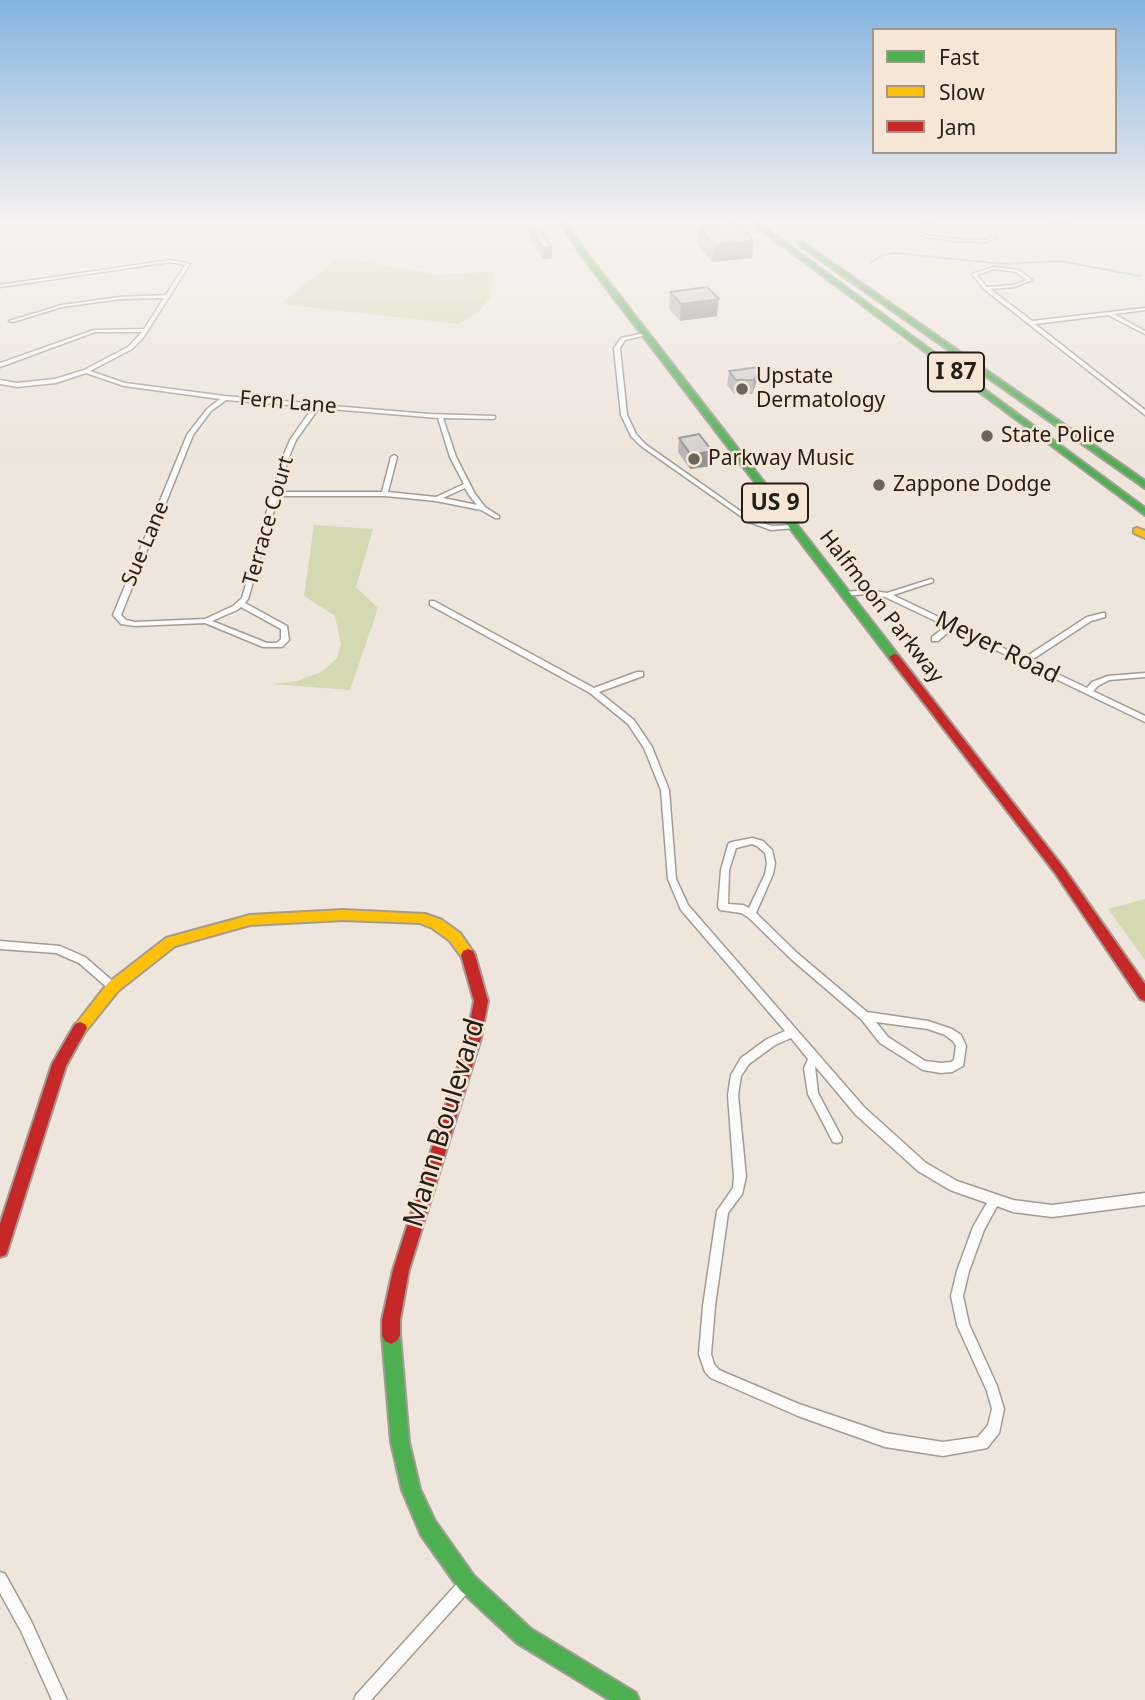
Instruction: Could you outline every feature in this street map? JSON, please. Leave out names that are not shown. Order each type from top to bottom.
[{"type":"main road","name":"Halfmoon Parkway","points":[[622,303],[1084,903],[1145,995]]},
{"type":"main road","points":[[844,303],[848,307]]},
{"type":"main road","name":"I 87","points":[[867,303],[1145,512]]},
{"type":"main road","name":"I 87","points":[[877,303],[1145,485]]},
{"type":"main road","name":"Mann Boulevard","points":[[0,1249],[59,1064],[72,1037],[113,987],[171,942],[250,920],[343,915],[420,918],[438,924],[455,937],[467,952],[473,965],[481,1001],[474,1038],[401,1270],[391,1320],[391,1360],[400,1442],[411,1490],[428,1528],[467,1583],[524,1636],[629,1700]]},
{"type":"street","points":[[11,321],[62,306],[81,303]]},
{"type":"street","points":[[0,382],[17,385],[39,384],[86,371],[130,348],[146,330],[162,303]]},
{"type":"street","points":[[1006,303],[1144,412]]},
{"type":"street","points":[[1031,323],[1145,309]]},
{"type":"street","points":[[1108,313],[1145,333]]},
{"type":"street","points":[[0,365],[94,331],[146,330]]},
{"type":"street","points":[[645,334],[624,339],[617,348],[624,415],[633,435],[643,445],[751,521],[771,528],[794,527]]},
{"type":"street","name":"Fern Lane","points":[[86,371],[124,384],[225,398],[440,416],[493,417]]},
{"type":"street","name":"Sue Lane","points":[[206,621],[135,624],[124,622],[117,615],[190,435],[209,410],[225,398]]},
{"type":"street","name":"Terrace Court","points":[[206,621],[242,604],[293,440],[318,405]]},
{"type":"street","points":[[440,416],[453,457],[467,485],[483,508]]},
{"type":"street","points":[[385,494],[394,457]]},
{"type":"street","points":[[436,499],[467,485]]},
{"type":"street","points":[[275,494],[385,494],[436,499],[483,508],[497,517]]},
{"type":"street","points":[[887,595],[931,581]]},
{"type":"street","name":"Meyer Road","points":[[845,594],[867,592],[887,595],[1145,719]]},
{"type":"street","points":[[432,603],[593,691],[631,722],[648,747],[666,790],[672,878],[680,901],[860,1111],[922,1167],[954,1186],[995,1201],[1052,1211],[1145,1199]]},
{"type":"street","points":[[206,621],[266,645],[279,645],[285,640],[287,634],[281,625],[242,604]]},
{"type":"street","points":[[1024,661],[1079,625],[1103,615]]},
{"type":"street","points":[[934,639],[951,626]]},
{"type":"street","points":[[593,691],[640,674]]},
{"type":"street","points":[[1089,691],[1095,684],[1108,678],[1145,675]]},
{"type":"street","points":[[751,914],[769,874],[771,863],[769,852],[760,843],[742,842],[732,845],[725,870],[723,907],[743,909],[751,914],[794,956],[865,1016],[884,1040],[923,1065],[942,1068],[959,1063],[961,1046],[957,1038],[948,1032],[928,1026],[865,1016]]},
{"type":"street","points":[[0,945],[57,948],[82,960],[113,987]]},
{"type":"street","points":[[792,1033],[771,1042],[744,1061],[736,1075],[733,1095],[740,1177],[738,1190],[723,1211],[705,1354],[709,1368],[715,1374],[799,1410],[885,1440],[943,1449],[982,1443],[994,1428],[998,1409],[993,1390],[963,1325],[957,1296],[963,1270],[979,1227],[995,1201]]},
{"type":"street","points":[[814,1058],[809,1079],[813,1094],[837,1138]]},
{"type":"street","points":[[0,1579],[26,1626],[60,1700]]},
{"type":"street","points":[[361,1700],[467,1583]]},
{"type":"green space","points":[[486,303],[478,313],[459,324],[280,304]]},
{"type":"green space","points":[[314,525],[373,529],[356,587],[378,608],[350,690],[272,684],[297,681],[323,671],[337,658],[341,644],[335,616],[304,596]]},
{"type":"green space","points":[[1145,899],[1145,960],[1108,909]]},
{"type":"building","points":[[759,367],[754,380],[736,380],[729,371]]},
{"type":"building","points":[[699,434],[712,451],[691,455],[679,438]]},
{"type":"traffic: fast","points":[[621,303],[894,657]]},
{"type":"traffic: fast","points":[[863,303],[1145,512]]},
{"type":"traffic: fast","points":[[886,303],[1145,485]]},
{"type":"traffic: fast","points":[[391,1335],[400,1442],[411,1490],[428,1528],[467,1583],[524,1636],[629,1700]]},
{"type":"traffic: slow","points":[[1137,531],[1145,535]]},
{"type":"traffic: slow","points":[[80,1028],[113,987],[171,942],[250,920],[343,915],[420,918],[437,924],[455,937],[468,955]]},
{"type":"traffic: jam","points":[[894,657],[1059,870],[1145,995]]},
{"type":"traffic: jam","points":[[391,1335],[391,1320],[401,1270],[474,1038],[481,1001],[468,955]]},
{"type":"traffic: jam","points":[[0,1249],[59,1064],[80,1028]]},
{"type":"place","name":"Upstate Dermatology","points":[[742,389]]},
{"type":"place","name":"State Police","points":[[987,436]]},
{"type":"place","name":"Parkway Music","points":[[694,459]]},
{"type":"place","name":"Zappone Dodge","points":[[879,485]]}]
